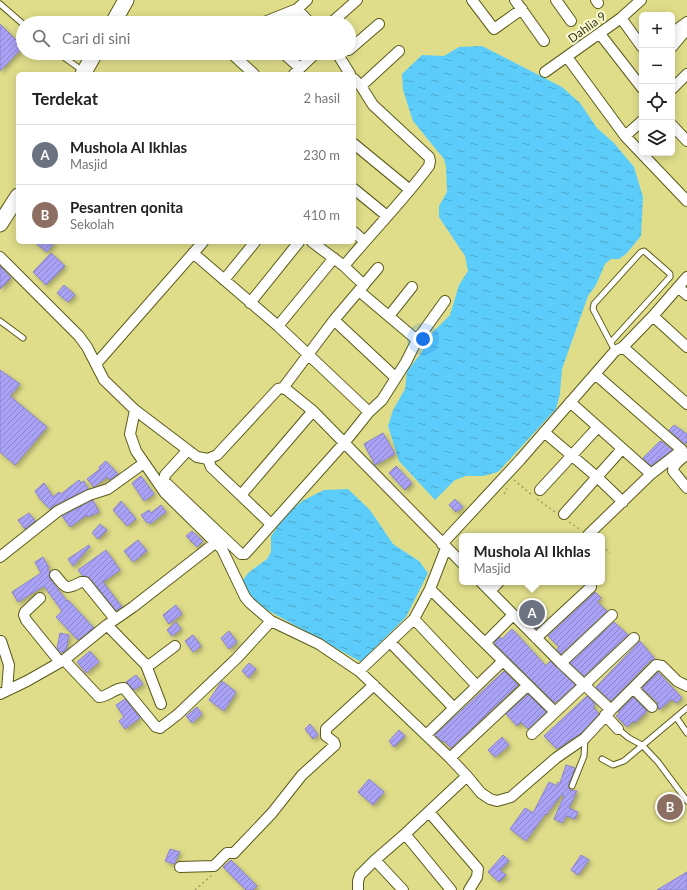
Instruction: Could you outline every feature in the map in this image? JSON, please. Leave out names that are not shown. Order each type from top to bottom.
[{"type":"main road","points":[[117,16],[126,0]]},
{"type":"main road","points":[[85,72],[92,60]]},
{"type":"main road","points":[[0,224],[16,199]]},
{"type":"street","points":[[280,16],[297,9],[307,0]]},
{"type":"street","points":[[339,16],[357,0]]},
{"type":"street","points":[[472,0],[494,29],[522,10]]},
{"type":"street","points":[[515,0],[544,41]]},
{"type":"street","points":[[556,0],[571,21]]},
{"type":"street","name":"Dahlia 9","points":[[545,72],[600,34],[641,0]]},
{"type":"street","points":[[297,9],[304,16]]},
{"type":"street","points":[[621,18],[639,43]]},
{"type":"street","points":[[675,31],[687,22]]},
{"type":"street","points":[[356,44],[379,24]]},
{"type":"street","points":[[675,43],[687,29]]},
{"type":"street","points":[[600,34],[639,84]]},
{"type":"street","points":[[344,266],[429,166],[429,157],[374,105],[357,82],[399,52]]},
{"type":"street","points":[[567,57],[625,136],[687,201]]},
{"type":"street","points":[[239,60],[252,72]]},
{"type":"street","points":[[288,60],[297,71],[309,60]]},
{"type":"street","points":[[343,60],[349,72]]},
{"type":"street","points":[[675,86],[687,74]]},
{"type":"street","points":[[625,136],[639,124]]},
{"type":"street","points":[[675,127],[685,135]]},
{"type":"street","points":[[356,146],[410,190]]},
{"type":"street","points":[[356,191],[387,216]]},
{"type":"street","points":[[356,234],[364,241]]},
{"type":"street","points":[[96,364],[201,244]]},
{"type":"street","points":[[224,280],[253,244]]},
{"type":"street","points":[[250,303],[297,244]]},
{"type":"street","points":[[315,244],[344,266],[361,288],[389,316],[417,340]]},
{"type":"street","points":[[193,253],[278,326],[369,412]]},
{"type":"street","points":[[0,257],[79,336],[104,380],[135,410],[187,451],[197,457],[208,460],[217,455],[278,389],[283,388],[334,320],[378,268]]},
{"type":"street","points":[[278,326],[334,258]]},
{"type":"street","points":[[358,671],[414,619],[430,590],[444,546],[620,345],[687,271]]},
{"type":"street","points":[[620,345],[653,316],[687,276]]},
{"type":"street","points":[[389,316],[412,287]]},
{"type":"street","points":[[678,287],[687,295]]},
{"type":"street","points":[[187,451],[165,475],[164,482],[241,554],[245,554],[345,442],[369,412],[382,400],[412,351],[417,340],[445,301]]},
{"type":"street","points":[[653,316],[687,347]]},
{"type":"street","points":[[334,320],[396,378]]},
{"type":"street","points":[[620,345],[687,404]]},
{"type":"street","points":[[590,533],[651,474],[682,450],[595,374]]},
{"type":"street","points":[[283,388],[313,411],[345,442],[459,560]]},
{"type":"street","points":[[570,402],[651,474]]},
{"type":"street","points":[[135,410],[130,434],[136,451],[165,493],[222,549],[245,597],[250,603],[271,621],[319,644],[358,671],[450,758],[481,793],[490,799],[497,801],[512,796],[556,758],[585,738],[656,665],[662,666],[677,681],[687,686]]},
{"type":"street","points":[[241,495],[313,411]]},
{"type":"street","points":[[540,490],[598,427]]},
{"type":"street","points":[[544,432],[623,502]]},
{"type":"street","points":[[562,516],[622,448]]},
{"type":"street","points":[[687,455],[676,464],[673,470],[687,488]]},
{"type":"street","points":[[208,460],[211,467],[271,524]]},
{"type":"street","points":[[0,557],[58,510],[89,495],[108,489],[144,463]]},
{"type":"street","points":[[3,692],[27,681],[62,661],[216,543]]},
{"type":"street","points":[[55,575],[68,588],[84,582],[111,622],[146,665],[162,704]]},
{"type":"street","points":[[484,585],[584,685],[608,713],[618,729]]},
{"type":"street","points":[[490,591],[496,585]]},
{"type":"street","points":[[536,638],[590,587]]},
{"type":"street","points":[[430,590],[555,712]]},
{"type":"street","points":[[40,598],[25,612],[24,615],[26,620],[62,661],[99,697],[120,688],[124,688],[156,727],[160,728],[177,715],[237,658],[271,621]]},
{"type":"street","points":[[484,643],[513,615]]},
{"type":"street","points":[[561,663],[612,615]]},
{"type":"street","points":[[414,619],[477,686]]},
{"type":"street","points":[[532,734],[634,638]]},
{"type":"street","points":[[1,641],[9,665],[3,692]]},
{"type":"street","points":[[390,642],[454,708]]},
{"type":"street","points":[[146,665],[151,664],[175,646]]},
{"type":"street","points":[[426,735],[502,661]]},
{"type":"street","points":[[180,867],[214,866],[227,853],[234,853],[272,813],[302,775],[335,745],[334,742],[326,736],[326,730],[374,685]]},
{"type":"street","points":[[450,758],[527,686]]},
{"type":"street","points":[[634,688],[652,706]]},
{"type":"street","points":[[358,890],[358,879],[375,860],[467,776]]},
{"type":"street","points":[[429,812],[478,869],[477,877],[468,890]]},
{"type":"street","points":[[405,834],[451,890]]},
{"type":"street","points":[[375,860],[403,890]]},
{"type":"lane","points":[[0,4],[16,18]]},
{"type":"lane","points":[[67,60],[83,72]]},
{"type":"lane","points":[[644,251],[668,272],[670,277],[620,345],[593,309],[594,304],[641,252],[644,251]]},
{"type":"lane","points":[[0,321],[23,338]]},
{"type":"lane","points":[[602,759],[613,765],[624,761],[687,708]]},
{"type":"lane","points":[[676,717],[687,733]]},
{"type":"lane","points":[[618,729],[629,738],[642,745],[658,762],[687,801]]},
{"type":"lane","points":[[572,786],[584,756],[585,738]]},
{"type":"path","points":[[511,479],[585,533]]},
{"type":"path","points":[[504,494],[509,484]]},
{"type":"path","points":[[605,549],[610,553]]},
{"type":"path","points":[[195,890],[211,877],[214,866]]},
{"type":"water","points":[[482,46],[562,87],[580,103],[597,128],[614,143],[634,167],[643,197],[641,236],[626,254],[619,259],[611,259],[605,264],[596,285],[588,296],[562,369],[560,394],[556,409],[498,472],[483,476],[466,476],[455,480],[435,500],[399,461],[388,426],[393,410],[405,389],[407,371],[422,352],[428,337],[450,315],[459,285],[468,271],[465,256],[439,217],[439,206],[447,192],[446,167],[444,159],[413,121],[403,90],[402,74],[422,55],[444,56],[459,47]]},
{"type":"water","points":[[348,489],[370,510],[393,544],[419,561],[428,573],[406,617],[361,662],[260,606],[250,595],[243,580],[248,573],[267,559],[271,552],[271,536],[285,516],[302,501],[324,490]]},
{"type":"building","points":[[0,24],[16,40],[16,54],[0,71]]},
{"type":"building","points":[[37,244],[53,244],[47,252]]},
{"type":"building","points":[[51,253],[65,266],[46,285],[33,272]]},
{"type":"building","points":[[0,266],[11,278],[0,289]]},
{"type":"building","points":[[64,285],[75,295],[68,302],[57,293]]},
{"type":"building","points":[[0,370],[20,384],[10,396],[47,427],[15,465],[0,452]]},
{"type":"building","points":[[674,425],[687,434],[687,442],[685,444],[669,430]]},
{"type":"building","points":[[383,433],[395,454],[375,465],[364,444]]},
{"type":"building","points":[[660,441],[672,450],[651,466],[643,458]]},
{"type":"building","points":[[106,461],[118,474],[110,480],[107,477],[94,487],[87,479],[100,469],[99,467]]},
{"type":"building","points":[[396,466],[412,483],[405,490],[389,473]]},
{"type":"building","points":[[141,476],[154,494],[144,501],[132,483]]},
{"type":"building","points":[[79,480],[81,483],[84,481],[88,489],[55,505],[50,509],[40,499],[35,491],[44,483],[53,497],[59,492],[61,494]]},
{"type":"building","points":[[455,499],[463,507],[456,512],[449,505]]},
{"type":"building","points":[[93,500],[99,512],[88,517],[87,515],[70,527],[62,516]]},
{"type":"building","points":[[121,501],[136,519],[127,526],[113,510]]},
{"type":"building","points":[[161,505],[166,512],[150,524],[149,522],[147,523],[141,515],[149,510],[151,513]]},
{"type":"building","points":[[29,513],[35,521],[25,529],[18,520]]},
{"type":"building","points":[[100,524],[107,530],[98,539],[92,533]]},
{"type":"building","points":[[192,531],[203,541],[197,547],[186,536]]},
{"type":"building","points":[[138,540],[147,551],[133,562],[124,551]]},
{"type":"building","points":[[89,545],[90,547],[73,566],[68,559]]},
{"type":"building","points":[[106,550],[120,570],[103,582],[122,607],[116,611],[90,578],[83,576],[78,570]]},
{"type":"building","points":[[43,557],[49,568],[47,568],[50,572],[50,579],[67,601],[68,600],[94,628],[78,640],[56,617],[62,611],[44,586],[18,602],[12,592],[41,573],[35,562]]},
{"type":"building","points":[[595,592],[601,598],[597,602],[607,611],[561,654],[557,649],[559,647],[548,636]]},
{"type":"building","points":[[176,605],[182,614],[169,624],[163,615]]},
{"type":"building","points":[[535,605],[541,612],[537,615],[543,622],[536,629],[524,613]]},
{"type":"building","points":[[176,622],[181,629],[172,636],[167,630]]},
{"type":"building","points":[[614,622],[628,635],[584,676],[570,663]]},
{"type":"building","points":[[512,629],[546,666],[550,661],[575,685],[555,703],[494,643],[500,637],[502,639]]},
{"type":"building","points":[[229,631],[237,642],[229,649],[221,638]]},
{"type":"building","points":[[60,633],[69,635],[66,650],[62,653],[57,649]]},
{"type":"building","points":[[193,635],[201,646],[193,652],[185,641]]},
{"type":"building","points":[[640,641],[655,659],[651,660],[611,701],[596,687]]},
{"type":"building","points":[[90,651],[99,662],[86,673],[77,662]]},
{"type":"building","points":[[249,663],[256,669],[249,678],[242,671]]},
{"type":"building","points":[[504,671],[518,685],[451,748],[435,735]]},
{"type":"building","points":[[658,672],[682,698],[676,703],[672,699],[659,710],[657,702],[642,688]]},
{"type":"building","points":[[136,675],[143,684],[134,690],[126,682]]},
{"type":"building","points":[[222,681],[236,692],[224,711],[209,700]]},
{"type":"building","points":[[528,694],[546,712],[528,729],[521,722],[517,726],[506,714]]},
{"type":"building","points":[[587,696],[595,704],[593,707],[599,714],[581,733],[557,749],[544,736]]},
{"type":"building","points":[[633,697],[647,711],[635,723],[633,721],[627,727],[616,716]]},
{"type":"building","points":[[125,699],[140,718],[125,729],[119,721],[124,717],[116,705]]},
{"type":"building","points":[[197,707],[202,714],[192,723],[186,716]]},
{"type":"building","points":[[310,724],[318,735],[313,739],[305,729]]},
{"type":"building","points":[[399,730],[405,736],[394,747],[389,741]]},
{"type":"building","points":[[502,737],[509,745],[495,757],[488,750]]},
{"type":"building","points":[[566,765],[575,768],[568,786],[570,790],[577,791],[569,808],[578,812],[575,819],[566,816],[562,823],[554,819],[564,796],[562,794],[546,815],[545,814],[526,841],[510,829],[525,808],[533,813],[549,782],[557,786],[558,782],[560,783]]},
{"type":"building","points":[[369,779],[384,792],[373,805],[358,792]]},
{"type":"building","points":[[170,849],[180,852],[174,864],[165,861]]},
{"type":"building","points":[[503,855],[509,861],[500,870],[506,875],[499,882],[488,872]]},
{"type":"building","points":[[581,855],[589,860],[578,875],[571,870]]},
{"type":"building","points":[[231,860],[257,886],[253,890],[246,890],[223,867]]},
{"type":"building","points":[[687,872],[687,890],[657,890]]},
{"type":"place","name":"Mushola Al Ikhlas","points":[[532,613]]},
{"type":"place","name":"Pesantren qonita","points":[[670,807]]}]
